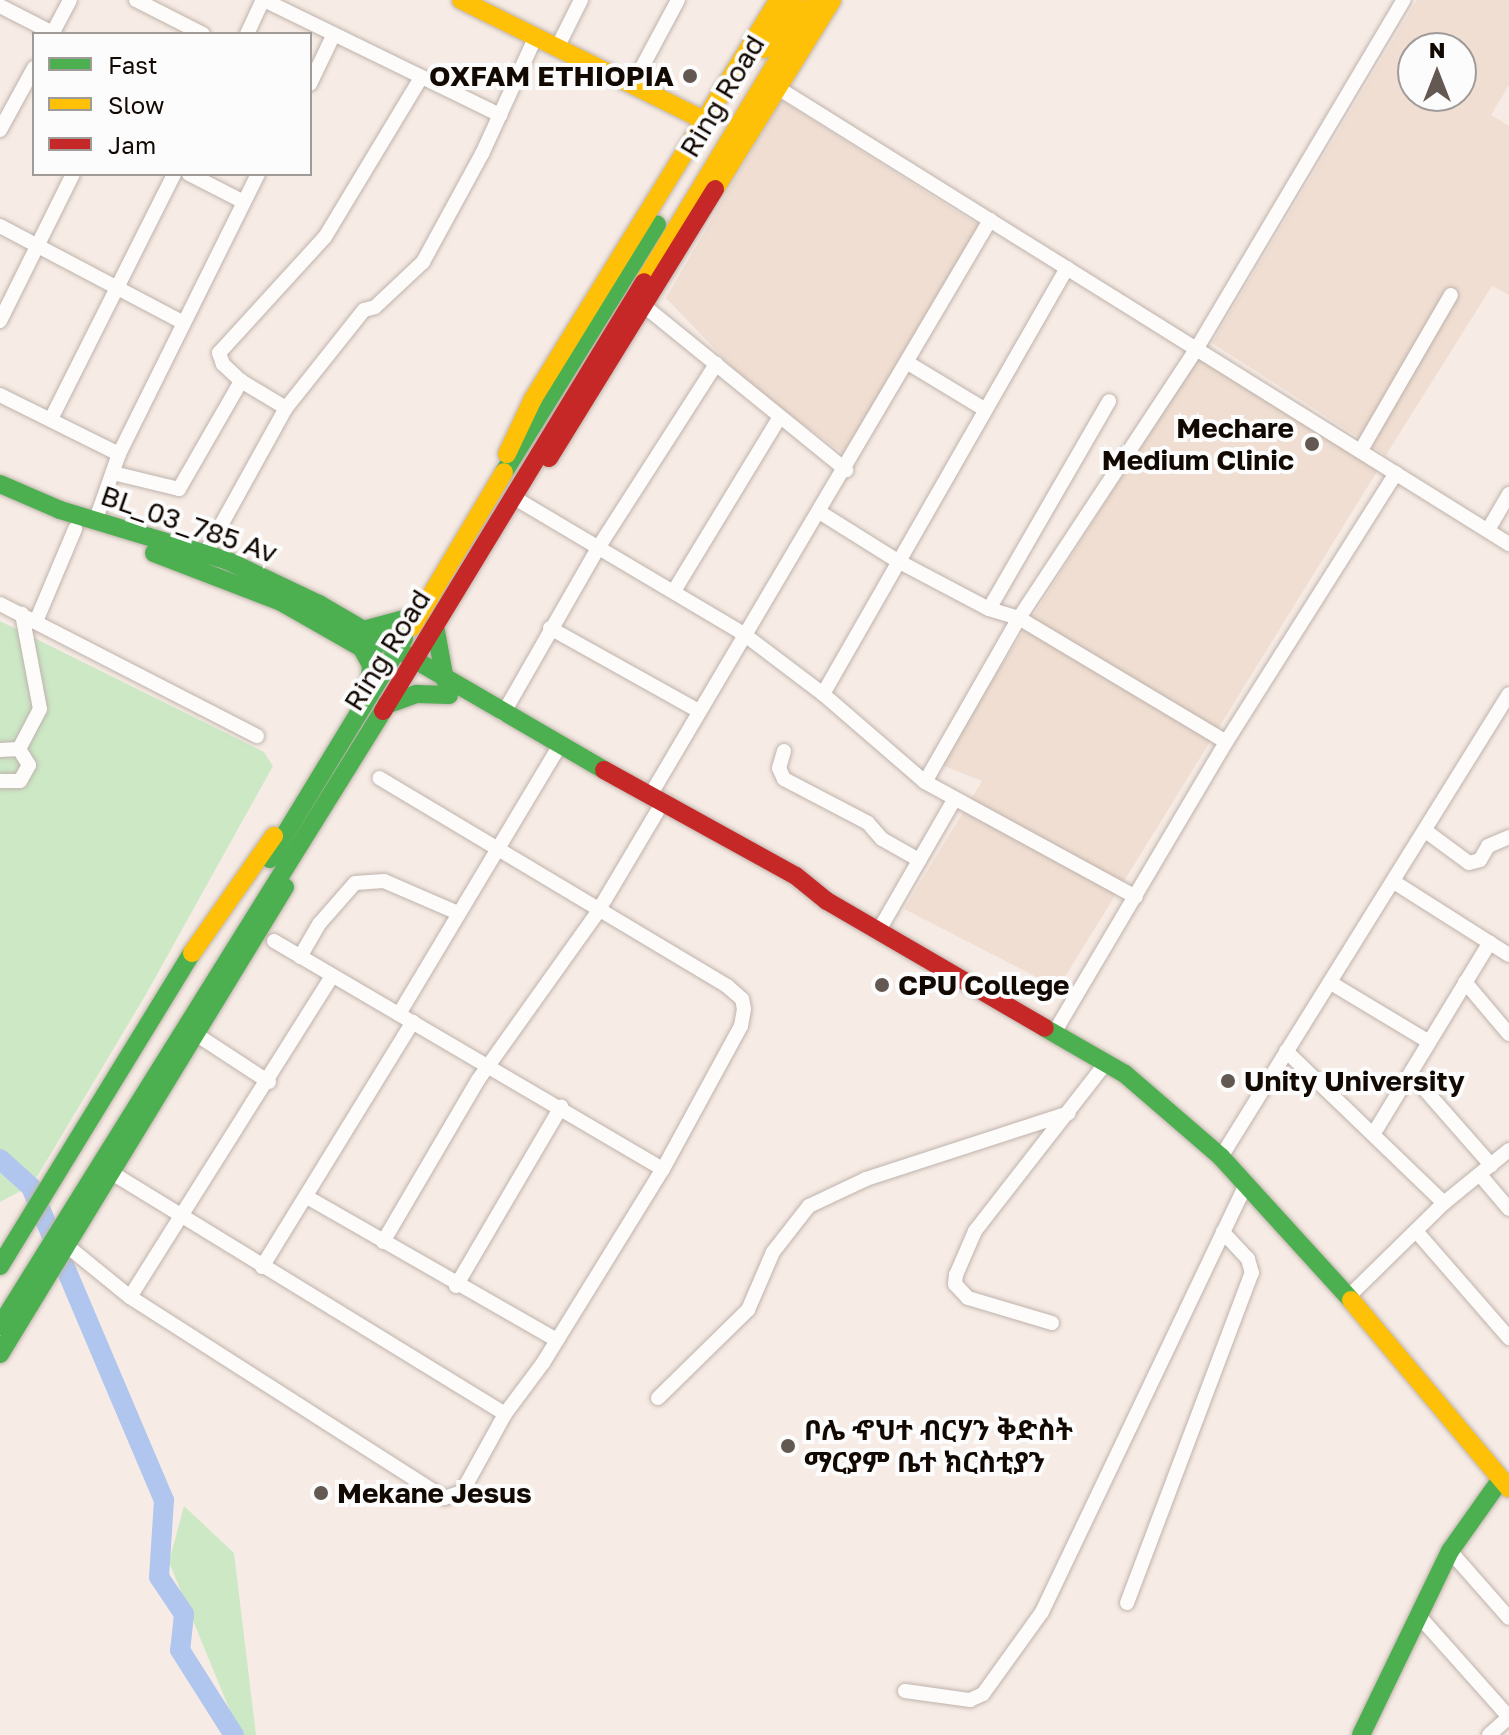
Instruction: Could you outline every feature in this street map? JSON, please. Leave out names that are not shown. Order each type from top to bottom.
[{"type":"main road","points":[[504,472],[518,425],[778,0]]},
{"type":"main road","name":"Ring Road","points":[[0,1326],[300,826],[369,695],[794,0]]},
{"type":"main road","name":"Ring Road","points":[[0,1297],[52,1237],[53,1195],[411,666],[814,0]]},
{"type":"main road","points":[[524,476],[556,450],[832,0]]},
{"type":"main road","points":[[473,3],[535,38],[704,120]]},
{"type":"main road","name":"BL_03_785 Av","points":[[0,484],[95,522],[205,554],[289,588],[364,638]]},
{"type":"main road","name":"BL_03_785 Av","points":[[0,497],[75,529],[230,579],[397,650],[411,666],[447,688]]},
{"type":"main road","points":[[369,695],[371,665],[364,638],[419,615]]},
{"type":"main road","points":[[435,626],[447,688],[555,753],[816,888],[827,901],[878,932],[1106,1063],[1221,1157],[1247,1183],[1505,1483],[1450,1551],[1361,1735]]},
{"type":"main road","points":[[386,705],[447,688],[503,714],[654,803]]},
{"type":"main road","points":[[0,1354],[44,1282],[52,1237],[112,1173],[280,897],[300,859],[300,826]]},
{"type":"main road","name":"Ring Road","points":[[0,1266],[52,1237]]},
{"type":"street","points":[[54,32],[70,0]]},
{"type":"street","points":[[136,0],[161,6],[200,32]]},
{"type":"street","points":[[248,32],[264,0],[500,115]]},
{"type":"street","points":[[557,48],[581,0]]},
{"type":"street","points":[[633,84],[678,0]]},
{"type":"street","points":[[925,782],[1019,618],[1197,348],[1404,0]]},
{"type":"street","points":[[0,6],[49,32]]},
{"type":"street","points":[[312,80],[334,34]]},
{"type":"street","points":[[205,554],[286,408],[364,310],[375,307],[417,270],[500,115],[535,38]]},
{"type":"street","points":[[0,130],[32,72]]},
{"type":"street","points":[[286,408],[241,381],[223,364],[219,353],[325,237],[421,78]]},
{"type":"street","points":[[778,88],[1509,544]]},
{"type":"street","points":[[0,321],[72,176]]},
{"type":"street","points":[[51,419],[173,176]]},
{"type":"street","points":[[193,176],[242,201]]},
{"type":"street","points":[[95,522],[119,454],[257,176]]},
{"type":"street","points":[[383,1242],[492,1065],[597,913],[654,803],[697,710],[821,513],[990,220]]},
{"type":"street","points":[[0,226],[182,322]]},
{"type":"street","points":[[823,694],[896,560],[1067,268]]},
{"type":"street","points":[[1361,450],[1451,295]]},
{"type":"street","points":[[643,305],[846,470]]},
{"type":"street","points":[[908,363],[984,409]]},
{"type":"street","points":[[503,714],[598,548],[716,364]]},
{"type":"street","points":[[113,473],[179,489],[241,381]]},
{"type":"street","points":[[0,395],[119,454]]},
{"type":"street","points":[[989,609],[1109,401]]},
{"type":"street","points":[[674,591],[779,418]]},
{"type":"street","points":[[1054,1033],[1226,742],[1396,473]]},
{"type":"street","points":[[1488,530],[1509,494]]},
{"type":"street","points":[[513,497],[745,635],[823,694],[925,782],[1136,897]]},
{"type":"street","points":[[821,513],[896,560],[989,609],[1019,618],[1226,742]]},
{"type":"street","points":[[37,619],[75,529]]},
{"type":"street","points":[[0,604],[37,619],[257,736]]},
{"type":"street","points":[[19,749],[40,709],[22,614]]},
{"type":"street","points":[[550,628],[697,710]]},
{"type":"street","points":[[1221,1157],[1507,702]]},
{"type":"street","points":[[0,750],[19,749]]},
{"type":"street","points":[[1,783],[14,783],[25,777],[27,758],[19,749]]},
{"type":"street","points":[[784,751],[779,768],[784,779],[868,823],[882,839],[919,860]]},
{"type":"street","points":[[399,1014],[555,753]]},
{"type":"street","points":[[52,1237],[130,1297],[444,1498],[462,1492],[505,1414],[557,1340],[663,1169],[741,1026],[742,999],[379,778]]},
{"type":"street","points":[[878,932],[954,800]]},
{"type":"street","points":[[1427,832],[1469,863],[1480,860],[1488,846],[1509,837]]},
{"type":"street","points":[[300,957],[320,923],[355,883],[384,881],[458,913]]},
{"type":"street","points":[[1394,882],[1509,955]]},
{"type":"street","points":[[274,941],[492,1065],[663,1169]]},
{"type":"street","points":[[1374,1133],[1490,942]]},
{"type":"street","points":[[130,1297],[269,1082],[332,976]]},
{"type":"street","points":[[1465,982],[1509,1034]]},
{"type":"street","points":[[1331,983],[1429,1042]]},
{"type":"street","points":[[262,1267],[413,1022]]},
{"type":"street","points":[[197,1035],[269,1082]]},
{"type":"street","points":[[1286,1051],[1444,1203]]},
{"type":"street","points":[[1052,1323],[968,1298],[955,1284],[961,1257],[975,1231],[1106,1063]]},
{"type":"street","points":[[1412,1075],[1486,1171],[1509,1209]]},
{"type":"street","points":[[456,1286],[561,1107]]},
{"type":"street","points":[[658,1398],[748,1310],[773,1252],[809,1206],[866,1179],[1069,1113]]},
{"type":"street","points":[[1347,1298],[1444,1203],[1509,1150]]},
{"type":"street","points":[[112,1173],[179,1218],[505,1414]]},
{"type":"street","points":[[905,1691],[970,1700],[983,1694],[1042,1612],[1247,1183]]},
{"type":"street","points":[[307,1197],[456,1286],[557,1340]]},
{"type":"street","points":[[1416,1231],[1509,1338]]},
{"type":"street","points":[[1127,1603],[1252,1273],[1248,1259],[1223,1232]]},
{"type":"street","points":[[1450,1551],[1509,1618]]},
{"type":"street","points":[[1419,1616],[1509,1717],[1489,1735]]},
{"type":"shaded area","points":[[1417,0],[1509,0],[1509,85],[1491,115],[1509,126],[1509,295],[1492,286],[1386,455],[1212,343],[1397,33],[1397,112],[1477,112],[1477,32],[1398,32]]},
{"type":"shaded area","points":[[781,100],[981,227],[843,453],[752,388],[666,298]]},
{"type":"shaded area","points":[[1198,357],[1378,470],[1058,988],[904,909],[982,781],[939,764]]},
{"type":"green space","points":[[0,621],[264,752],[273,766],[145,996],[32,1185],[0,1202]]},
{"type":"green space","points":[[184,1506],[234,1553],[256,1735],[240,1735],[169,1562]]},
{"type":"waterway","points":[[0,1159],[31,1187],[164,1500],[159,1577],[184,1614],[180,1650],[234,1735]]},
{"type":"traffic: fast","points":[[504,472],[657,224]]},
{"type":"traffic: fast","points":[[0,484],[60,510],[226,560],[319,604],[604,770]]},
{"type":"traffic: fast","points":[[154,553],[281,602],[374,655]]},
{"type":"traffic: fast","points":[[367,629],[419,615]]},
{"type":"traffic: fast","points":[[435,626],[445,680]]},
{"type":"traffic: fast","points":[[270,859],[404,639]]},
{"type":"traffic: fast","points":[[361,647],[371,665],[369,694]]},
{"type":"traffic: fast","points":[[386,705],[417,694],[449,695]]},
{"type":"traffic: fast","points":[[0,1326],[383,711]]},
{"type":"traffic: fast","points":[[0,1354],[285,887]]},
{"type":"traffic: fast","points":[[0,1266],[192,953]]},
{"type":"traffic: fast","points":[[1045,1028],[1125,1074],[1221,1157],[1351,1300]]},
{"type":"traffic: fast","points":[[1361,1735],[1450,1551],[1501,1479]]},
{"type":"traffic: slow","points":[[461,0],[704,120]]},
{"type":"traffic: slow","points":[[507,454],[533,399],[778,0]]},
{"type":"traffic: slow","points":[[764,49],[794,0]]},
{"type":"traffic: slow","points":[[644,282],[814,0]]},
{"type":"traffic: slow","points":[[715,189],[832,0]]},
{"type":"traffic: slow","points":[[412,627],[504,472]]},
{"type":"traffic: slow","points":[[192,953],[274,836]]},
{"type":"traffic: slow","points":[[1351,1300],[1509,1488]]},
{"type":"traffic: jam","points":[[549,458],[715,189]]},
{"type":"traffic: jam","points":[[383,711],[644,282]]},
{"type":"traffic: jam","points":[[604,770],[796,876],[827,901],[1045,1028]]},
{"type":"place","name":"OXFAM ETHIOPIA","points":[[690,76]]},
{"type":"place","name":"Mechare Medium Clinic","points":[[1312,444]]},
{"type":"place","name":"CPU College","points":[[882,985]]},
{"type":"place","name":"Unity University","points":[[1228,1081]]},
{"type":"place","name":"ቦሌ ኆህተ ብርሃን ቅድስት ማርያም ቤተ ክርስቲያን","points":[[788,1446]]},
{"type":"place","name":"Mekane Jesus","points":[[321,1493]]}]
